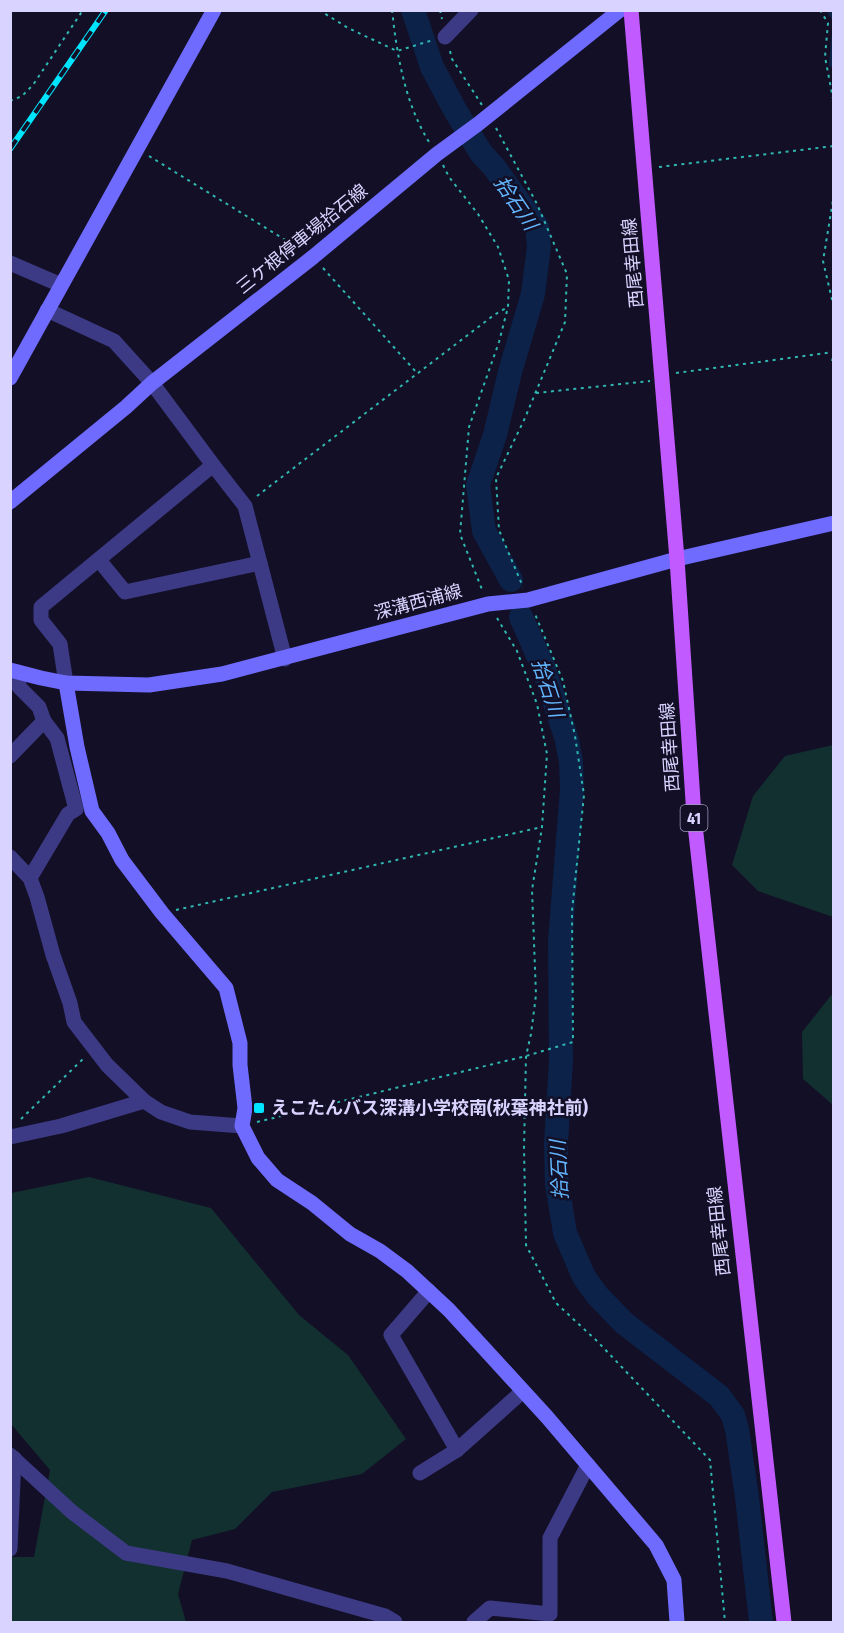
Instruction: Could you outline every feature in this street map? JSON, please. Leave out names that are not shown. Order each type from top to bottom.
[{"type":"main road","points":[[10,378],[214,10]]},
{"type":"main road","name":"三ケ根停車場拾石線","points":[[10,502],[152,383],[313,257],[437,154],[620,10]]},
{"type":"main road","name":"西尾幸田線","points":[[631,10],[677,558],[694,816],[784,1623]]},
{"type":"main road","name":"深溝西浦線","points":[[14,671],[66,683],[149,685],[222,674],[488,604],[528,600],[677,558],[834,523]]},
{"type":"main road","points":[[66,683],[77,747],[92,811],[108,833],[122,860],[162,913],[226,988],[240,1043],[245,1108],[242,1126],[258,1158],[277,1180],[312,1203],[350,1234],[389,1257],[429,1291],[523,1391],[656,1545],[674,1580],[677,1623]]},
{"type":"street","points":[[445,37],[471,10]]},
{"type":"street","points":[[10,263],[61,285]]},
{"type":"street","points":[[47,310],[114,341],[152,383],[245,506],[285,659]]},
{"type":"street","points":[[66,683],[60,644],[41,620],[42,608],[213,465]]},
{"type":"street","points":[[99,560],[125,592],[260,564]]},
{"type":"street","points":[[14,671],[19,687],[39,707],[44,721],[57,738],[76,809]]},
{"type":"street","points":[[10,756],[44,721]]},
{"type":"street","points":[[30,878],[68,814],[76,809],[92,811]]},
{"type":"street","points":[[10,857],[30,878],[75,1022],[107,1065],[144,1101],[161,1112],[190,1122],[242,1126]]},
{"type":"street","points":[[10,1137],[61,1126],[144,1101]]},
{"type":"street","points":[[429,1291],[391,1335],[457,1450]]},
{"type":"street","points":[[420,1473],[457,1450],[523,1391]]},
{"type":"street","points":[[10,1549],[12,1456]]},
{"type":"street","points":[[12,1456],[72,1512],[126,1552],[226,1571],[385,1616],[395,1623]]},
{"type":"street","points":[[474,1623],[490,1608],[550,1614],[550,1538],[588,1465]]},
{"type":"path","points":[[10,101],[22,96],[33,85],[83,10]]},
{"type":"path","points":[[319,10],[348,28],[397,51],[445,37]]},
{"type":"path","points":[[392,10],[397,51],[414,113],[449,177],[478,214],[498,247],[509,280],[508,307],[499,342],[469,427],[460,534],[488,604],[518,651],[537,704],[547,754],[542,826],[532,890],[536,995],[526,1056],[524,1149],[526,1245],[556,1303],[598,1342],[710,1460],[725,1623]]},
{"type":"path","points":[[242,1126],[526,1056],[573,1041],[572,911],[584,795],[575,736],[562,681],[499,530],[496,478],[536,393],[565,322],[567,274],[537,204],[483,120],[452,59],[440,10]]},
{"type":"path","points":[[820,10],[828,23],[825,57],[834,104]]},
{"type":"path","points":[[644,169],[834,146]]},
{"type":"path","points":[[138,149],[225,205],[313,257],[417,373]]},
{"type":"path","points":[[834,194],[823,261],[834,308]]},
{"type":"path","points":[[245,506],[417,373],[508,307]]},
{"type":"path","points":[[536,393],[834,353],[832,361]]},
{"type":"path","points":[[162,913],[542,826]]},
{"type":"path","points":[[19,1122],[94,1048]]},
{"type":"green space","points":[[834,745],[833,917],[758,891],[732,865],[753,796],[785,756]]},
{"type":"green space","points":[[833,993],[834,1105],[803,1079],[802,1032]]},
{"type":"green space","points":[[89,1177],[211,1208],[299,1315],[348,1355],[406,1439],[362,1474],[272,1492],[235,1529],[192,1540],[178,1594],[186,1622],[11,1622],[11,1557],[34,1557],[50,1470],[11,1424],[11,1193]]},
{"type":"waterway","name":"拾石川","points":[[413,10],[432,67],[455,110],[481,153],[494,167],[537,227],[539,246],[533,294],[510,372],[495,435],[478,485],[484,531],[511,580]]},
{"type":"waterway","points":[[828,10],[834,19]]},
{"type":"waterway","points":[[831,65],[834,31]]},
{"type":"waterway","name":"拾石川","points":[[521,617],[543,667],[567,740],[571,762],[572,789],[560,941],[561,1062],[556,1143],[557,1184],[565,1233],[584,1277],[597,1295],[624,1323],[719,1396],[733,1415],[747,1497],[761,1622]]},
{"type":"railway","points":[[10,149],[106,10]]},
{"type":"place","name":"えこたんバス深溝小学校南(秋葉神社前)","points":[[259,1108]]}]
